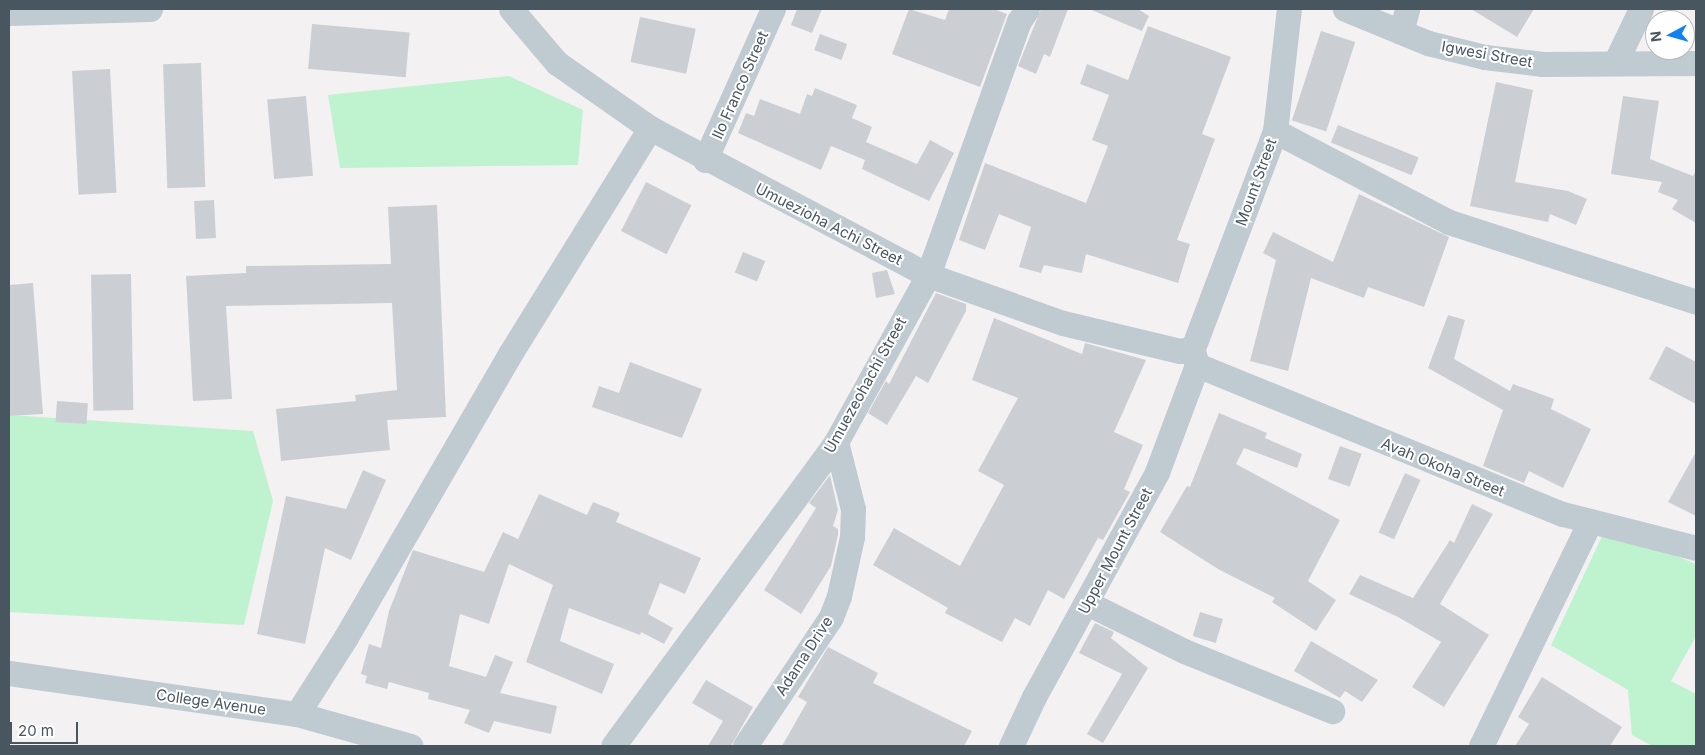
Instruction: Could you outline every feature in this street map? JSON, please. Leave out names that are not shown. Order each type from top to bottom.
[{"type":"street","points":[[9,13],[150,9]]},
{"type":"street","name":"Umuezioha Achi Street","points":[[511,9],[558,63],[650,128],[705,160],[928,275],[1063,323],[1180,351],[1195,357]]},
{"type":"street","name":"Ilo Franco Street","points":[[705,160],[772,9]]},
{"type":"street","name":"Umuezeohachi Street","points":[[613,746],[836,442],[928,275],[1016,31],[1027,9]]},
{"type":"street","name":"Mount Street","points":[[1195,357],[1275,131],[1289,9]]},
{"type":"street","name":"Igwesi Street","points":[[1345,9],[1404,20],[1485,57],[1543,64],[1616,61],[1696,62]]},
{"type":"street","points":[[1616,61],[1641,9]]},
{"type":"street","points":[[297,714],[346,637],[510,354],[650,128]]},
{"type":"street","points":[[1275,131],[1449,222],[1696,302]]},
{"type":"street","name":"Avah Okoha Street","points":[[1195,357],[1433,464],[1590,522],[1696,548]]},
{"type":"street","name":"Upper Mount Street","points":[[1011,746],[1034,697],[1088,603],[1157,472],[1195,357]]},
{"type":"street","name":"Adama Drive","points":[[746,746],[831,617],[839,596],[852,537],[853,509],[836,442]]},
{"type":"street","points":[[1481,746],[1590,522]]},
{"type":"street","points":[[1088,603],[1184,651],[1332,711]]},
{"type":"street","name":"College Avenue","points":[[9,673],[297,714],[411,746]]},
{"type":"green space","points":[[509,76],[583,110],[578,165],[340,168],[328,95]]},
{"type":"green space","points":[[9,415],[253,431],[273,501],[244,625],[9,612]]},
{"type":"green space","points":[[1603,534],[1654,547],[1696,564],[1696,636],[1671,681],[1696,694],[1696,746],[1652,746],[1632,735],[1628,690],[1551,645]]},
{"type":"building","points":[[797,9],[822,9],[812,33],[791,25]]},
{"type":"building","points":[[909,9],[945,20],[949,9],[994,9],[1007,14],[980,87],[892,54]]},
{"type":"building","points":[[1041,9],[1068,9],[1050,57],[1044,54],[1036,74],[1018,66]]},
{"type":"building","points":[[1089,9],[1138,9],[1149,16],[1142,31]]},
{"type":"building","points":[[1471,9],[1534,9],[1517,37]]},
{"type":"building","points":[[640,17],[696,29],[686,74],[630,62]]},
{"type":"building","points":[[312,24],[410,33],[406,77],[308,69]]},
{"type":"building","points":[[1148,26],[1231,57],[1202,134],[1215,139],[1177,240],[1190,244],[1178,283],[1086,254],[1082,273],[1044,265],[1041,273],[1019,267],[1031,227],[999,214],[985,250],[959,240],[985,163],[1086,203],[1108,146],[1092,140],[1109,95],[1080,84],[1087,64],[1128,80]]},
{"type":"building","points":[[1321,31],[1355,42],[1326,132],[1292,120]]},
{"type":"building","points":[[820,34],[847,44],[841,60],[814,50]]},
{"type":"building","points":[[201,63],[205,187],[167,188],[163,64]]},
{"type":"building","points":[[110,69],[116,193],[79,195],[72,71]]},
{"type":"building","points":[[1496,82],[1533,90],[1515,182],[1568,191],[1587,199],[1576,225],[1550,214],[1548,222],[1470,206]]},
{"type":"building","points":[[815,88],[857,105],[852,118],[872,127],[866,142],[917,164],[930,140],[954,153],[929,201],[862,169],[865,160],[831,146],[821,170],[738,133],[746,113],[754,116],[760,99],[800,114],[807,94],[812,96]]},
{"type":"building","points":[[306,96],[313,176],[274,179],[267,99]]},
{"type":"building","points":[[1623,96],[1659,101],[1650,159],[1693,176],[1696,171],[1696,223],[1672,209],[1678,200],[1658,192],[1662,182],[1611,174]]},
{"type":"building","points":[[1338,125],[1419,158],[1412,175],[1331,143]]},
{"type":"building","points":[[646,182],[691,205],[666,254],[621,231]]},
{"type":"building","points":[[1359,194],[1449,237],[1424,307],[1368,287],[1364,298],[1311,278],[1288,371],[1250,361],[1276,260],[1263,253],[1273,232],[1333,262]]},
{"type":"building","points":[[214,200],[216,238],[196,239],[194,201]]},
{"type":"building","points":[[437,205],[446,417],[387,420],[390,450],[281,461],[276,409],[356,401],[355,395],[397,390],[392,303],[226,306],[232,399],[193,401],[186,276],[246,273],[246,266],[391,264],[388,207]]},
{"type":"building","points":[[743,252],[765,261],[757,281],[735,272]]},
{"type":"building","points":[[887,270],[895,294],[876,298],[872,273]]},
{"type":"building","points":[[131,274],[133,410],[93,411],[91,275]]},
{"type":"building","points":[[33,283],[43,414],[9,416],[9,285]]},
{"type":"building","points":[[936,293],[966,304],[966,311],[928,383],[916,376],[887,425],[868,413],[886,381],[889,384]]},
{"type":"building","points":[[1448,315],[1465,320],[1454,359],[1510,391],[1513,384],[1554,399],[1551,409],[1591,429],[1563,488],[1529,471],[1524,483],[1483,466],[1503,410],[1428,368]]},
{"type":"building","points":[[994,318],[1082,354],[1085,343],[1146,360],[1114,432],[1143,445],[1124,489],[1130,492],[1103,540],[1098,538],[1064,599],[1048,590],[1030,626],[1015,618],[1002,642],[945,613],[948,608],[873,565],[894,528],[960,566],[1004,485],[978,471],[1018,398],[972,380]]},
{"type":"building","points":[[1666,346],[1696,362],[1696,404],[1649,379]]},
{"type":"building","points":[[630,362],[702,389],[682,438],[592,407],[599,386],[619,393]]},
{"type":"building","points":[[57,401],[88,403],[86,424],[56,422]]},
{"type":"building","points":[[1219,413],[1267,433],[1265,438],[1302,454],[1297,468],[1244,448],[1236,464],[1340,520],[1308,581],[1336,600],[1316,631],[1272,602],[1275,598],[1218,569],[1160,532],[1187,486],[1190,487]]},
{"type":"building","points":[[1340,446],[1362,454],[1350,487],[1328,479]]},
{"type":"building","points":[[1696,452],[1696,516],[1668,502]]},
{"type":"building","points":[[363,470],[386,480],[351,560],[325,548],[305,644],[257,634],[286,496],[346,509]]},
{"type":"building","points":[[1405,473],[1421,480],[1394,539],[1379,532]]},
{"type":"building","points":[[830,475],[838,510],[833,526],[838,529],[838,535],[831,566],[801,614],[764,590],[816,508],[809,503]]},
{"type":"building","points":[[539,494],[587,515],[593,502],[620,513],[616,522],[701,558],[685,594],[660,583],[648,614],[673,628],[664,644],[641,632],[640,635],[569,608],[560,641],[614,664],[602,694],[526,662],[553,585],[509,564],[489,624],[460,614],[449,666],[486,677],[495,655],[513,662],[500,693],[557,706],[551,734],[494,721],[489,733],[464,723],[470,710],[428,699],[429,693],[389,682],[387,689],[365,683],[367,676],[361,674],[369,644],[381,648],[389,611],[413,550],[484,572],[503,532],[518,539]]},
{"type":"building","points":[[1472,504],[1493,514],[1440,604],[1489,635],[1444,707],[1412,687],[1441,642],[1398,617],[1349,594],[1360,575],[1413,598],[1450,540],[1454,543]]},
{"type":"building","points":[[1200,612],[1223,619],[1216,643],[1193,636]]},
{"type":"building","points":[[1095,623],[1114,632],[1111,638],[1148,668],[1103,743],[1087,734],[1122,674],[1079,653]]},
{"type":"building","points":[[1311,641],[1378,680],[1362,702],[1345,691],[1340,698],[1294,671]]},
{"type":"building","points":[[828,647],[878,673],[873,683],[972,731],[964,746],[782,746],[807,702],[798,697]]},
{"type":"building","points":[[1542,677],[1622,727],[1610,746],[1515,746],[1529,724],[1518,717]]},
{"type":"building","points":[[706,680],[753,707],[731,746],[708,746],[723,721],[692,703]]}]
